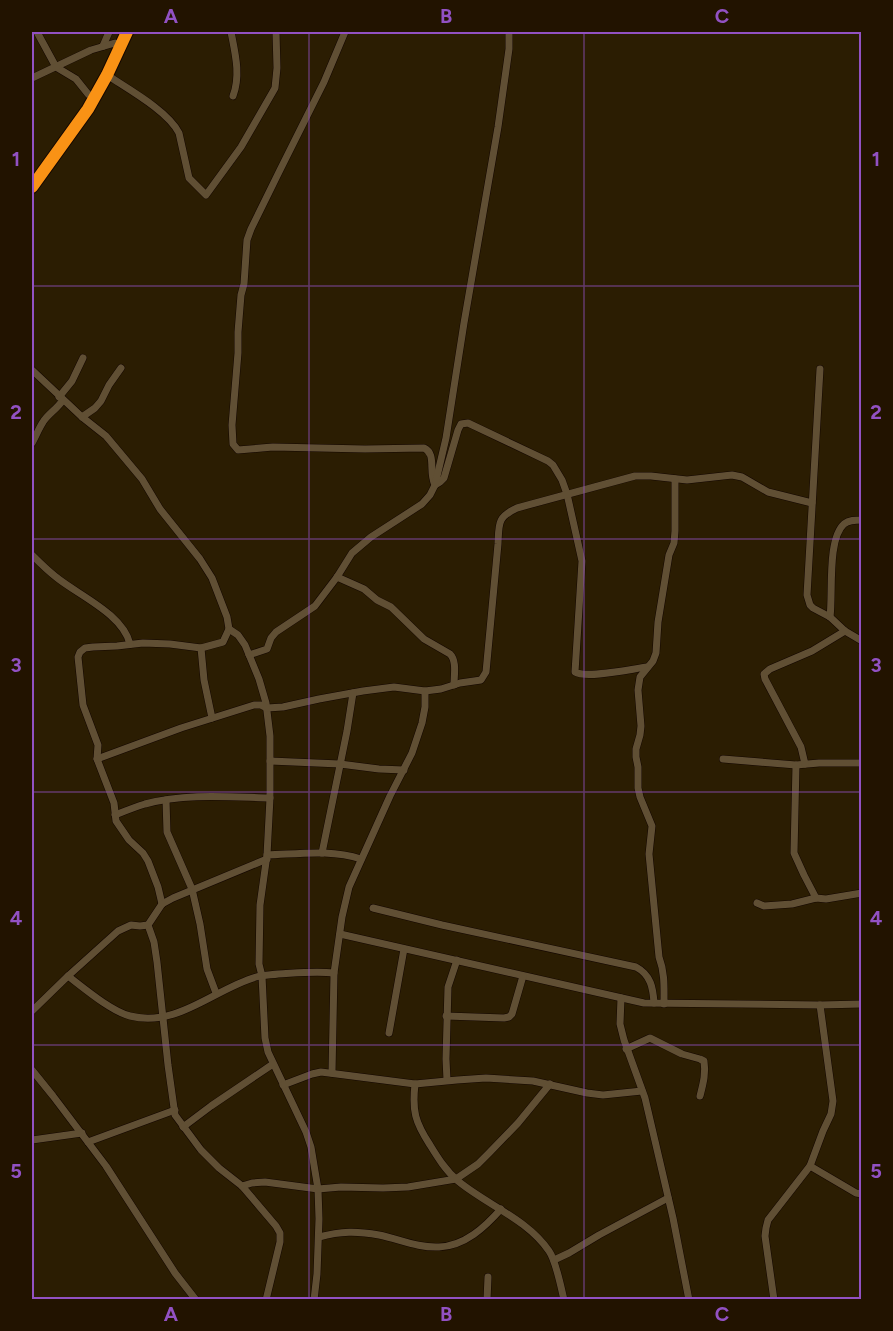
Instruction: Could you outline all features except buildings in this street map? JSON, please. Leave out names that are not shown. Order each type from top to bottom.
[{"type":"highway","points":[[32,187],[80,121],[107,75],[127,32]]},
{"type":"highway","points":[[32,174],[88,94],[111,38]]},
{"type":"street","points":[[38,32],[56,67],[76,79],[88,94]]},
{"type":"street","points":[[231,32],[237,76],[232,96]]},
{"type":"street","points":[[107,75],[156,108],[176,129],[179,133],[189,178],[206,195],[240,147],[275,88],[276,32]]},
{"type":"street","points":[[345,32],[324,82],[247,240],[238,332],[232,425],[233,444],[238,450],[273,447],[424,448],[429,450],[431,455],[431,475],[435,485]]},
{"type":"street","points":[[249,656],[267,649],[276,632],[315,606],[359,545],[422,504],[435,485],[446,438],[498,128],[509,49],[509,32]]},
{"type":"street","points":[[32,78],[111,38]]},
{"type":"street","points":[[32,443],[42,424],[56,409],[83,358]]},
{"type":"street","points":[[82,417],[101,402],[121,368]]},
{"type":"street","points":[[820,369],[807,595],[813,608],[830,616],[845,631],[861,641]]},
{"type":"street","points":[[32,370],[106,436],[142,480],[160,509],[200,559],[212,578],[229,629],[223,642],[201,648],[143,643],[85,648],[78,657],[83,705],[98,745],[97,759],[114,803],[115,815],[120,828],[148,861],[162,904]]},
{"type":"street","points":[[435,485],[444,478],[461,424],[468,423],[553,465],[567,494],[582,561],[574,672],[578,675],[598,675],[647,667]]},
{"type":"street","points":[[97,759],[181,728],[254,705],[267,708],[291,706],[319,699],[394,687],[425,691],[482,680],[486,672],[499,525],[501,517],[517,508],[635,476],[687,480],[732,475],[742,477],[768,492],[812,503]]},
{"type":"street","points":[[664,1004],[664,976],[659,957],[650,854],[652,826],[640,797],[636,748],[641,726],[638,690],[640,676],[653,661],[656,653],[658,622],[669,555],[674,543],[675,479]]},
{"type":"street","points":[[830,616],[833,545],[842,525],[850,520],[861,520]]},
{"type":"street","points":[[32,555],[56,578],[102,608],[125,632],[130,644]]},
{"type":"street","points":[[337,577],[364,589],[377,600],[391,607],[424,639],[450,654],[454,661],[454,685]]},
{"type":"street","points":[[229,629],[238,635],[249,656],[267,708],[270,736],[270,798],[267,857],[260,905],[259,964],[268,1052],[309,1139],[318,1189],[319,1237],[314,1299]]},
{"type":"street","points":[[805,764],[801,747],[764,674],[770,669],[812,651],[845,631]]},
{"type":"street","points":[[201,648],[204,680],[212,718]]},
{"type":"street","points":[[332,1073],[334,973],[344,907],[349,887],[361,859],[412,753],[422,723],[425,691]]},
{"type":"street","points":[[321,853],[353,693]]},
{"type":"street","points":[[723,759],[796,765],[861,763]]},
{"type":"street","points":[[270,761],[404,770]]},
{"type":"street","points":[[796,765],[794,853],[816,898]]},
{"type":"street","points":[[115,815],[146,804],[166,800],[211,797],[270,798]]},
{"type":"street","points":[[166,800],[167,832],[192,889],[207,969],[216,993]]},
{"type":"street","points":[[32,1011],[118,931],[131,925],[148,925],[162,904],[192,889],[267,857],[321,853],[346,854],[361,859]]},
{"type":"street","points":[[757,903],[764,906],[792,904],[816,898],[826,899],[861,893]]},
{"type":"street","points":[[373,908],[636,967],[643,971],[653,987],[654,1003]]},
{"type":"street","points":[[148,925],[154,942],[175,1115],[194,1142],[219,1168],[242,1186],[280,1233],[280,1242],[266,1299]]},
{"type":"street","points":[[340,934],[621,998],[654,1003],[861,1004]]},
{"type":"street","points":[[389,1034],[404,949]]},
{"type":"street","points":[[447,1080],[448,987],[457,960]]},
{"type":"street","points":[[68,976],[118,1011],[138,1017],[163,1016],[185,1011],[216,993],[262,976],[309,971],[334,973]]},
{"type":"street","points":[[446,1016],[509,1017],[512,1014],[523,976]]},
{"type":"street","points":[[621,998],[620,1024],[626,1049],[642,1091],[689,1299]]},
{"type":"street","points":[[774,1299],[765,1236],[768,1220],[810,1166],[831,1114],[833,1101],[819,1005]]},
{"type":"street","points":[[626,1049],[650,1038],[704,1061],[704,1080],[700,1096]]},
{"type":"street","points":[[183,1127],[273,1064]]},
{"type":"street","points":[[32,1070],[106,1166],[175,1273],[196,1299]]},
{"type":"street","points":[[283,1084],[312,1074],[332,1073],[415,1084],[486,1078],[533,1081],[603,1095],[642,1091]]},
{"type":"street","points":[[415,1084],[413,1110],[423,1134],[447,1170],[479,1196],[529,1230],[549,1251],[554,1260],[564,1299]]},
{"type":"street","points":[[242,1186],[265,1182],[318,1189],[408,1187],[456,1179],[489,1154],[550,1084]]},
{"type":"street","points":[[88,1142],[175,1110]]},
{"type":"street","points":[[32,1140],[82,1133]]},
{"type":"street","points":[[810,1166],[861,1194]]},
{"type":"street","points":[[554,1260],[668,1198]]},
{"type":"street","points":[[319,1237],[339,1232],[353,1232],[380,1235],[419,1246],[440,1247],[460,1242],[476,1233],[501,1209]]},
{"type":"street","points":[[487,1299],[488,1277]]}]
